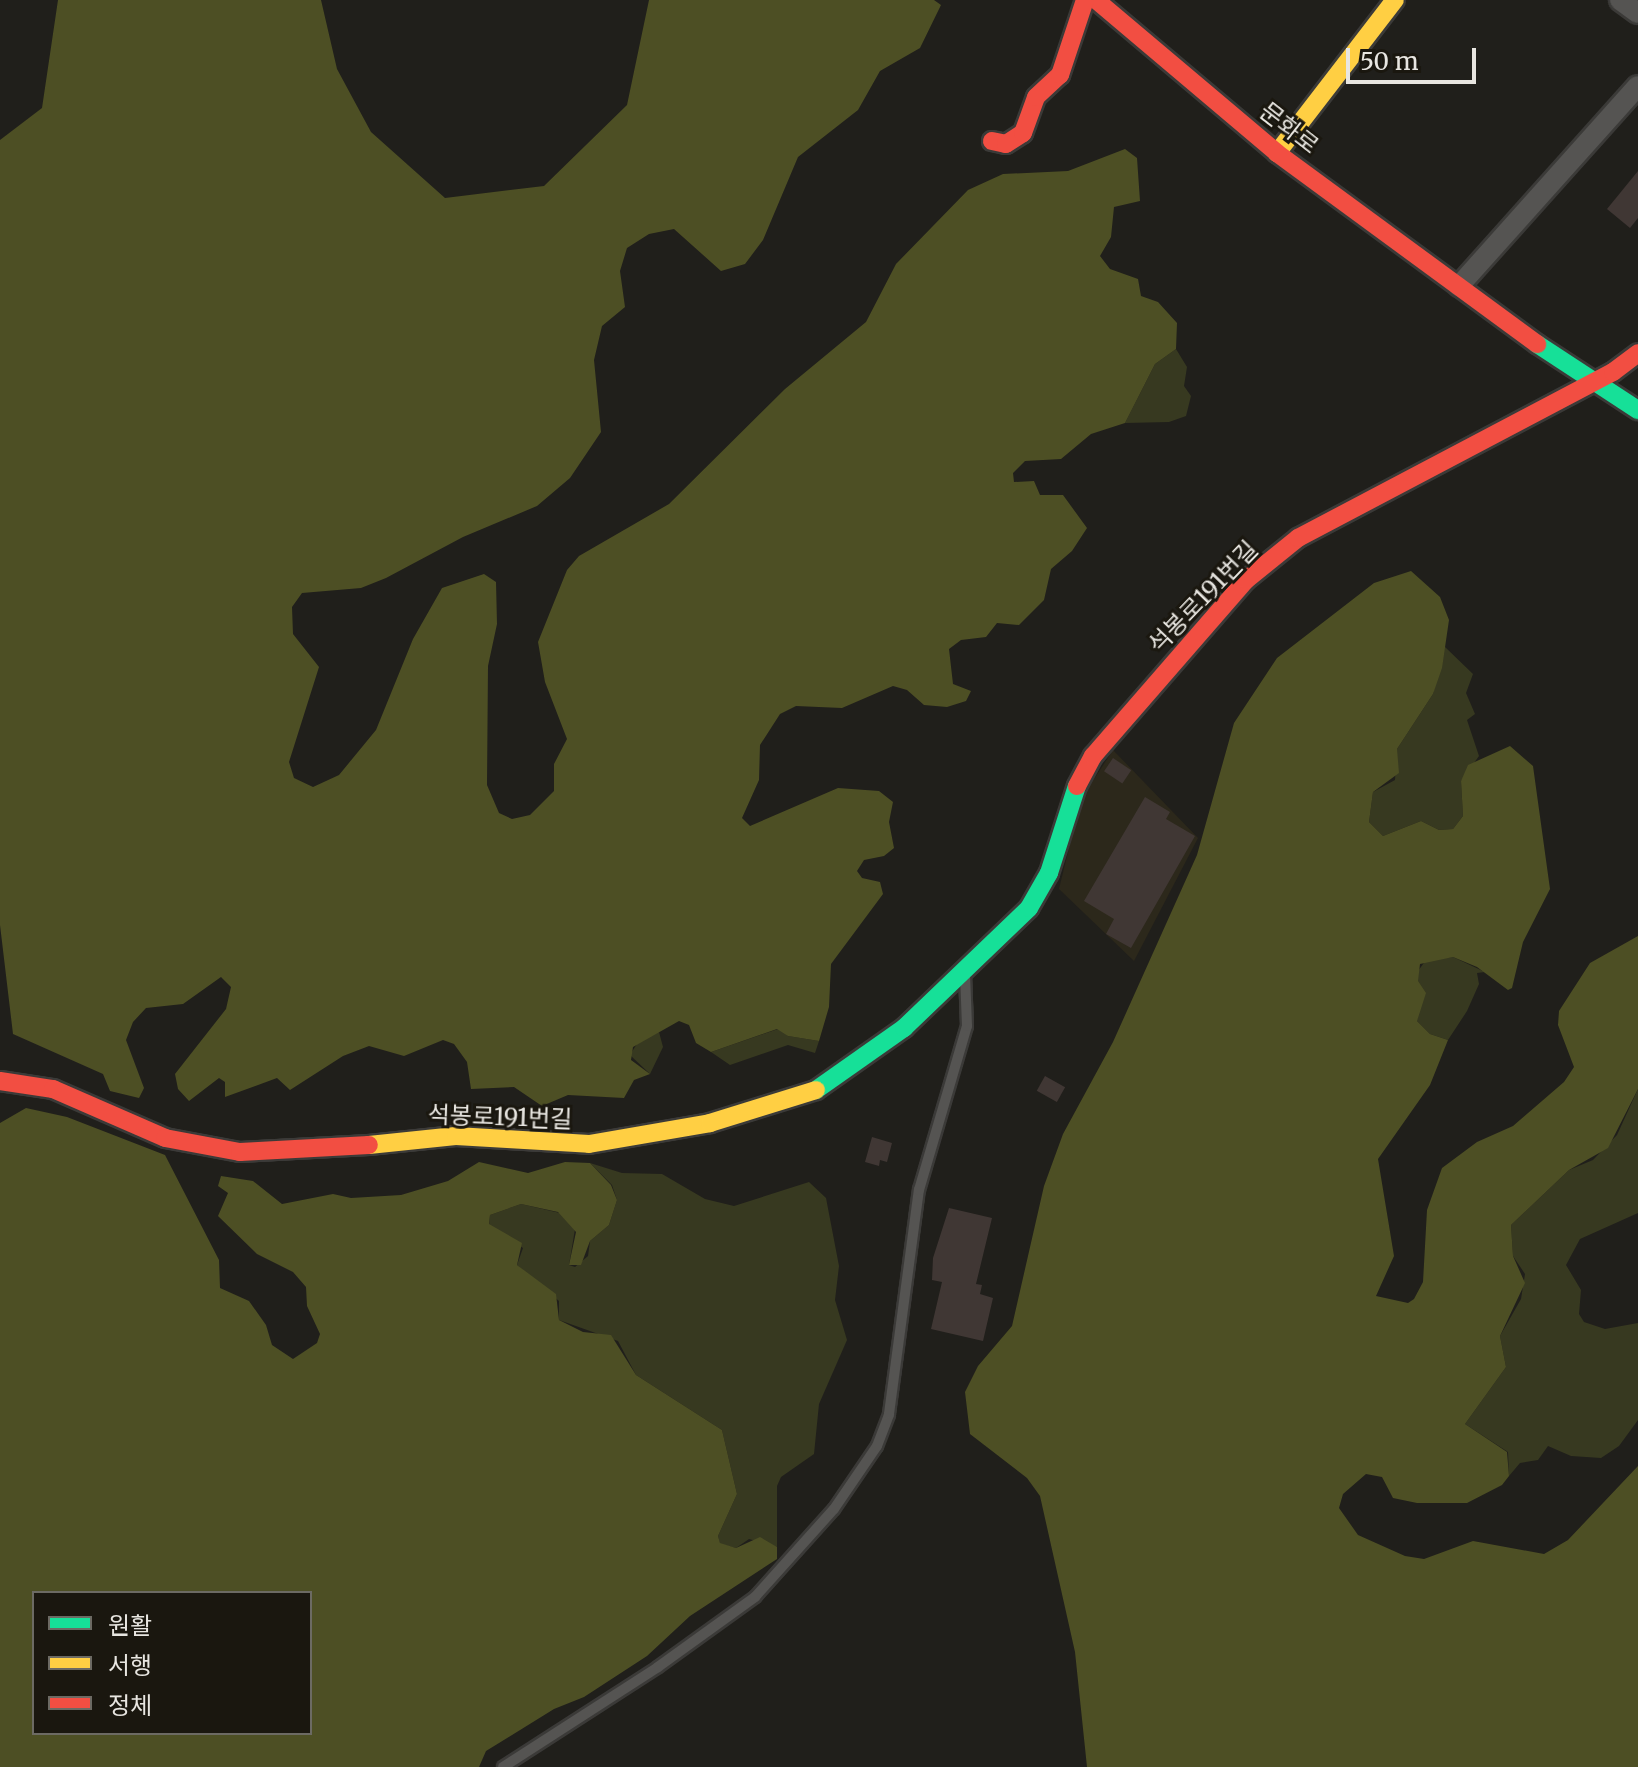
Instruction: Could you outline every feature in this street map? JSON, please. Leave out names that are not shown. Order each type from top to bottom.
[{"type":"street","points":[[992,141],[1006,144],[1023,133],[1036,97],[1060,75],[1085,0]]},
{"type":"street","name":"문화로","points":[[1096,0],[1277,153],[1591,383],[1638,410]]},
{"type":"street","points":[[1277,153],[1395,0]]},
{"type":"street","points":[[1459,286],[1638,86]]},
{"type":"street","name":"석봉로191번길","points":[[2,1084],[53,1089],[122,1123],[203,1149],[293,1153],[456,1136],[589,1144],[710,1123],[816,1090],[891,1038],[964,973],[1029,908],[1049,873],[1071,797],[1093,756],[1246,580],[1298,538],[1591,383],[1638,353]]},
{"type":"lane","points":[[503,1767],[658,1667],[755,1597],[834,1509],[877,1446],[889,1414],[919,1190],[967,1026],[964,973]]},
{"type":"shaded area","points":[[1113,750],[1198,838],[1134,961],[1059,889],[1081,799]]},
{"type":"green space","points":[[58,0],[321,0],[337,69],[371,132],[445,198],[544,186],[627,105],[649,0],[934,0],[941,5],[920,48],[880,71],[858,110],[798,157],[763,240],[745,264],[721,271],[674,229],[649,234],[627,248],[620,271],[625,307],[602,326],[594,360],[601,432],[570,478],[537,506],[463,537],[386,578],[361,588],[302,593],[292,607],[293,634],[319,667],[289,762],[294,778],[313,787],[339,775],[376,730],[413,639],[442,588],[484,574],[496,582],[497,624],[488,666],[487,785],[499,813],[512,819],[530,815],[554,791],[554,764],[567,739],[545,682],[538,642],[567,570],[579,556],[669,504],[785,389],[866,322],[896,264],[968,190],[1003,174],[1068,171],[1125,149],[1137,158],[1140,201],[1114,207],[1111,237],[1100,256],[1110,269],[1138,279],[1141,296],[1158,302],[1177,323],[1176,349],[1155,364],[1125,423],[1091,434],[1061,459],[1025,461],[1013,473],[1014,482],[1034,481],[1040,495],[1063,495],[1087,528],[1072,551],[1051,569],[1044,600],[1019,625],[997,623],[986,637],[961,640],[949,649],[953,684],[971,691],[966,701],[947,707],[924,705],[907,690],[893,686],[842,708],[796,706],[780,714],[760,745],[759,780],[742,818],[750,826],[838,788],[879,791],[893,802],[889,822],[894,848],[884,856],[864,860],[857,871],[862,878],[880,882],[883,894],[831,964],[829,1007],[819,1041],[788,1036],[777,1029],[711,1052],[696,1043],[689,1025],[679,1021],[633,1047],[631,1060],[650,1074],[634,1080],[624,1098],[568,1095],[542,1106],[514,1087],[471,1089],[467,1062],[454,1044],[443,1040],[404,1056],[369,1046],[343,1056],[290,1090],[277,1078],[225,1097],[225,1082],[219,1078],[189,1101],[178,1089],[175,1074],[226,1009],[231,987],[221,977],[183,1004],[146,1008],[133,1022],[126,1040],[144,1088],[139,1098],[110,1091],[103,1074],[13,1034],[0,925],[0,140],[42,108]]},
{"type":"green space","points":[[1176,349],[1187,367],[1184,386],[1191,396],[1186,416],[1169,422],[1125,423],[1155,364]]},
{"type":"green space","points":[[1411,571],[1440,597],[1449,620],[1442,668],[1433,694],[1397,749],[1399,773],[1373,792],[1369,822],[1383,836],[1421,821],[1439,830],[1453,829],[1463,816],[1461,781],[1468,765],[1510,746],[1533,766],[1550,889],[1523,942],[1512,988],[1508,990],[1477,967],[1453,957],[1420,964],[1418,981],[1426,993],[1417,1021],[1430,1034],[1448,1040],[1430,1085],[1378,1159],[1394,1256],[1376,1296],[1408,1303],[1414,1299],[1423,1282],[1427,1210],[1442,1168],[1477,1142],[1513,1126],[1564,1082],[1574,1067],[1558,1025],[1559,1011],[1590,963],[1638,936],[1638,1089],[1608,1148],[1569,1170],[1511,1225],[1513,1256],[1525,1283],[1500,1336],[1506,1367],[1465,1424],[1507,1452],[1509,1476],[1502,1485],[1467,1503],[1417,1503],[1393,1498],[1382,1477],[1366,1474],[1343,1494],[1339,1508],[1358,1535],[1405,1556],[1424,1559],[1473,1541],[1544,1554],[1568,1540],[1638,1466],[1638,1767],[1087,1767],[1075,1652],[1040,1496],[1027,1478],[970,1434],[965,1392],[978,1366],[1012,1326],[1044,1186],[1063,1134],[1113,1042],[1197,855],[1234,723],[1277,658],[1374,583]]},
{"type":"green space","points":[[1444,646],[1473,674],[1466,693],[1475,714],[1467,720],[1479,756],[1461,781],[1463,816],[1453,829],[1439,830],[1421,821],[1383,836],[1369,822],[1373,792],[1395,780],[1397,749],[1433,694]]},
{"type":"green space","points":[[1453,957],[1485,972],[1477,973],[1479,984],[1467,1011],[1448,1040],[1430,1034],[1417,1021],[1418,971],[1426,960]]},
{"type":"green space","points":[[781,1028],[788,1036],[819,1041],[815,1053],[788,1045],[730,1065],[711,1052]]},
{"type":"green space","points":[[659,1032],[663,1047],[650,1074],[630,1055],[638,1042]]},
{"type":"green space","points":[[1638,1089],[1638,1213],[1580,1239],[1566,1265],[1581,1290],[1579,1314],[1584,1322],[1605,1329],[1638,1323],[1638,1420],[1619,1446],[1601,1458],[1571,1456],[1548,1446],[1538,1460],[1520,1463],[1509,1476],[1508,1452],[1465,1424],[1506,1367],[1500,1336],[1521,1299],[1525,1274],[1513,1256],[1511,1225],[1569,1170],[1593,1160],[1617,1135]]},
{"type":"green space","points":[[26,1108],[67,1117],[165,1155],[219,1260],[220,1288],[249,1301],[266,1325],[272,1345],[293,1359],[317,1343],[320,1334],[307,1306],[306,1287],[293,1272],[257,1254],[218,1216],[228,1193],[218,1186],[221,1176],[253,1181],[282,1204],[333,1194],[351,1198],[401,1195],[448,1181],[479,1162],[528,1173],[565,1162],[590,1163],[611,1185],[617,1200],[609,1225],[590,1241],[581,1265],[569,1265],[576,1232],[558,1212],[521,1204],[490,1215],[489,1224],[522,1243],[517,1265],[556,1294],[559,1320],[583,1332],[611,1335],[636,1375],[722,1430],[737,1494],[718,1536],[720,1543],[736,1548],[760,1537],[777,1547],[777,1559],[690,1616],[647,1656],[584,1697],[554,1709],[486,1751],[479,1767],[0,1767],[0,1123]]},
{"type":"green space","points":[[590,1163],[622,1173],[662,1174],[705,1199],[734,1206],[809,1182],[826,1198],[839,1266],[835,1300],[847,1340],[819,1404],[814,1454],[781,1477],[777,1486],[777,1547],[749,1539],[736,1548],[720,1544],[718,1536],[737,1494],[722,1430],[636,1375],[618,1341],[559,1320],[559,1301],[517,1265],[523,1248],[489,1225],[490,1215],[521,1204],[560,1213],[575,1229],[569,1265],[575,1267],[588,1256],[590,1241],[609,1225],[617,1200],[612,1185]]},
{"type":"building","points":[[1638,171],[1638,218],[1630,228],[1607,209]]},
{"type":"building","points":[[1113,758],[1131,770],[1122,784],[1104,771]]},
{"type":"building","points":[[1145,797],[1170,812],[1166,819],[1195,836],[1131,948],[1106,934],[1114,919],[1084,901]]},
{"type":"building","points":[[1045,1076],[1065,1087],[1057,1102],[1037,1091]]},
{"type":"building","points":[[872,1137],[892,1143],[887,1162],[880,1160],[879,1166],[865,1162]]},
{"type":"building","points":[[949,1208],[992,1218],[976,1284],[982,1285],[980,1294],[993,1298],[983,1341],[931,1329],[942,1282],[932,1280],[933,1258]]},
{"type":"traffic: fast","points":[[1537,344],[1638,410]]},
{"type":"traffic: fast","points":[[816,1090],[904,1028],[1029,908],[1049,873],[1077,786]]},
{"type":"traffic: slow","points":[[1277,153],[1395,0]]},
{"type":"traffic: slow","points":[[369,1145],[456,1136],[589,1144],[710,1123],[816,1090]]},
{"type":"traffic: jam","points":[[992,141],[1006,144],[1023,133],[1036,97],[1060,75],[1085,0]]},
{"type":"traffic: jam","points":[[1096,0],[1277,153],[1537,344]]},
{"type":"traffic: jam","points":[[1077,786],[1093,756],[1246,580],[1298,538],[1613,372],[1638,353]]},
{"type":"traffic: jam","points":[[0,1081],[53,1089],[165,1138],[240,1152],[369,1145]]}]
